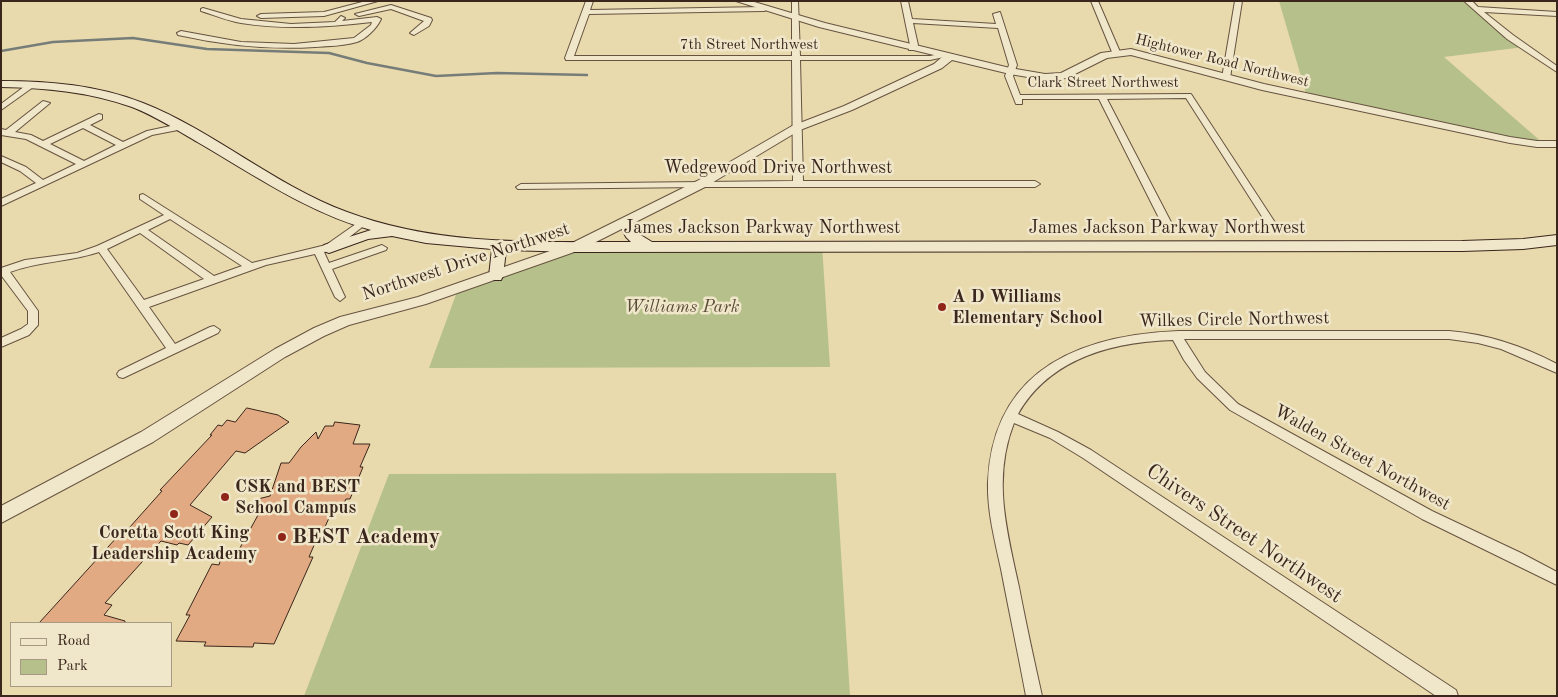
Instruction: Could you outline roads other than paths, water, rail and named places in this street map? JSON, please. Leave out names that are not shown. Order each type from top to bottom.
[{"type":"main road","name":"James Jackson Parkway Northwest","points":[[1,84],[32,85],[102,94],[129,102],[159,115],[311,201],[363,222],[402,233],[447,241],[499,246],[649,247],[1462,246],[1508,245],[1557,240]]},
{"type":"main road","points":[[626,223],[633,237],[649,247]]},
{"type":"main road","points":[[324,250],[366,235],[402,233]]},
{"type":"main road","points":[[496,276],[499,246]]},
{"type":"street","points":[[240,21],[250,17],[324,14],[376,1]]},
{"type":"street","points":[[590,1],[586,12],[756,11],[764,9]]},
{"type":"street","name":"Hightower Road Northwest","points":[[740,1],[795,18],[1010,71],[1045,76],[1063,76],[1105,55],[1116,52],[1131,52],[1262,87],[1510,140],[1537,144],[1557,144]]},
{"type":"street","points":[[795,1],[798,184]]},
{"type":"street","points":[[904,1],[914,45],[912,48]]},
{"type":"street","points":[[1094,1],[1116,52]]},
{"type":"street","points":[[1226,78],[1239,1]]},
{"type":"street","points":[[1467,1],[1510,37],[1557,70]]},
{"type":"street","points":[[337,24],[341,18],[391,4],[428,20],[426,24],[414,33]]},
{"type":"street","points":[[1476,9],[1557,14]]},
{"type":"street","points":[[181,33],[241,44],[294,46],[356,40],[374,26],[377,19],[337,24],[291,26],[240,21],[203,10]]},
{"type":"street","name":"7th Street Northwest","points":[[586,12],[569,58],[795,59],[930,58],[945,56]]},
{"type":"street","points":[[997,14],[1013,65],[1010,71]]},
{"type":"street","points":[[908,21],[1001,26]]},
{"type":"street","name":"Northwest Drive Northwest","points":[[1,515],[147,437],[280,353],[319,332],[345,322],[421,301],[575,247],[701,184],[796,128],[848,108],[938,66],[945,56]]},
{"type":"street","name":"Clark Street Northwest","points":[[1010,71],[1009,76],[1019,100],[1188,96],[1271,224]]},
{"type":"street","points":[[1,108],[32,85]]},
{"type":"street","points":[[1102,97],[1167,224]]},
{"type":"street","points":[[5,132],[46,103]]},
{"type":"street","points":[[2,202],[150,132],[155,128],[159,115]]},
{"type":"street","points":[[43,144],[99,117]]},
{"type":"street","points":[[84,125],[122,145]]},
{"type":"street","points":[[150,132],[180,127]]},
{"type":"street","points":[[5,132],[28,137],[83,164]]},
{"type":"street","points":[[1,159],[23,169],[42,183]]},
{"type":"street","name":"Wedgewood Drive Northwest","points":[[521,187],[701,184],[1035,184]]},
{"type":"street","points":[[143,197],[251,267]]},
{"type":"street","points":[[1,343],[25,332],[33,324],[33,311],[3,272],[37,260],[72,257],[101,248],[170,215]]},
{"type":"street","points":[[142,306],[264,262],[324,250],[363,222]]},
{"type":"street","points":[[141,229],[212,280]]},
{"type":"street","points":[[101,248],[174,349]]},
{"type":"street","points":[[326,267],[382,248]]},
{"type":"street","points":[[324,250],[326,267],[340,297]]},
{"type":"street","points":[[123,374],[214,330]]},
{"type":"street","name":"Wilkes Circle Northwest","points":[[1034,696],[994,495],[997,454],[1002,433],[1018,402],[1038,380],[1064,361],[1126,340],[1177,336],[1467,336],[1505,345],[1557,369]]},
{"type":"street","name":"Walden Street Northwest","points":[[1177,336],[1196,371],[1213,390],[1234,407],[1427,515],[1508,552],[1557,579]]},
{"type":"street","name":"Chivers Street Northwest","points":[[1010,416],[1054,435],[1087,454],[1450,696]]},
{"type":"waterway","points":[[1,51],[53,42],[133,38],[207,49],[329,53],[367,63],[436,76],[497,73],[587,75]]},
{"type":"place","name":"A D Williams Elementary School","points":[[942,307]]},
{"type":"place","name":"CSK and BEST School Campus","points":[[225,497]]},
{"type":"place","name":"Coretta Scott King Leadership Academy","points":[[174,514]]},
{"type":"place","name":"BEST Academy","points":[[282,537]]},
{"type":"park label","name":"Williams Park","points":[[682,307]]}]
